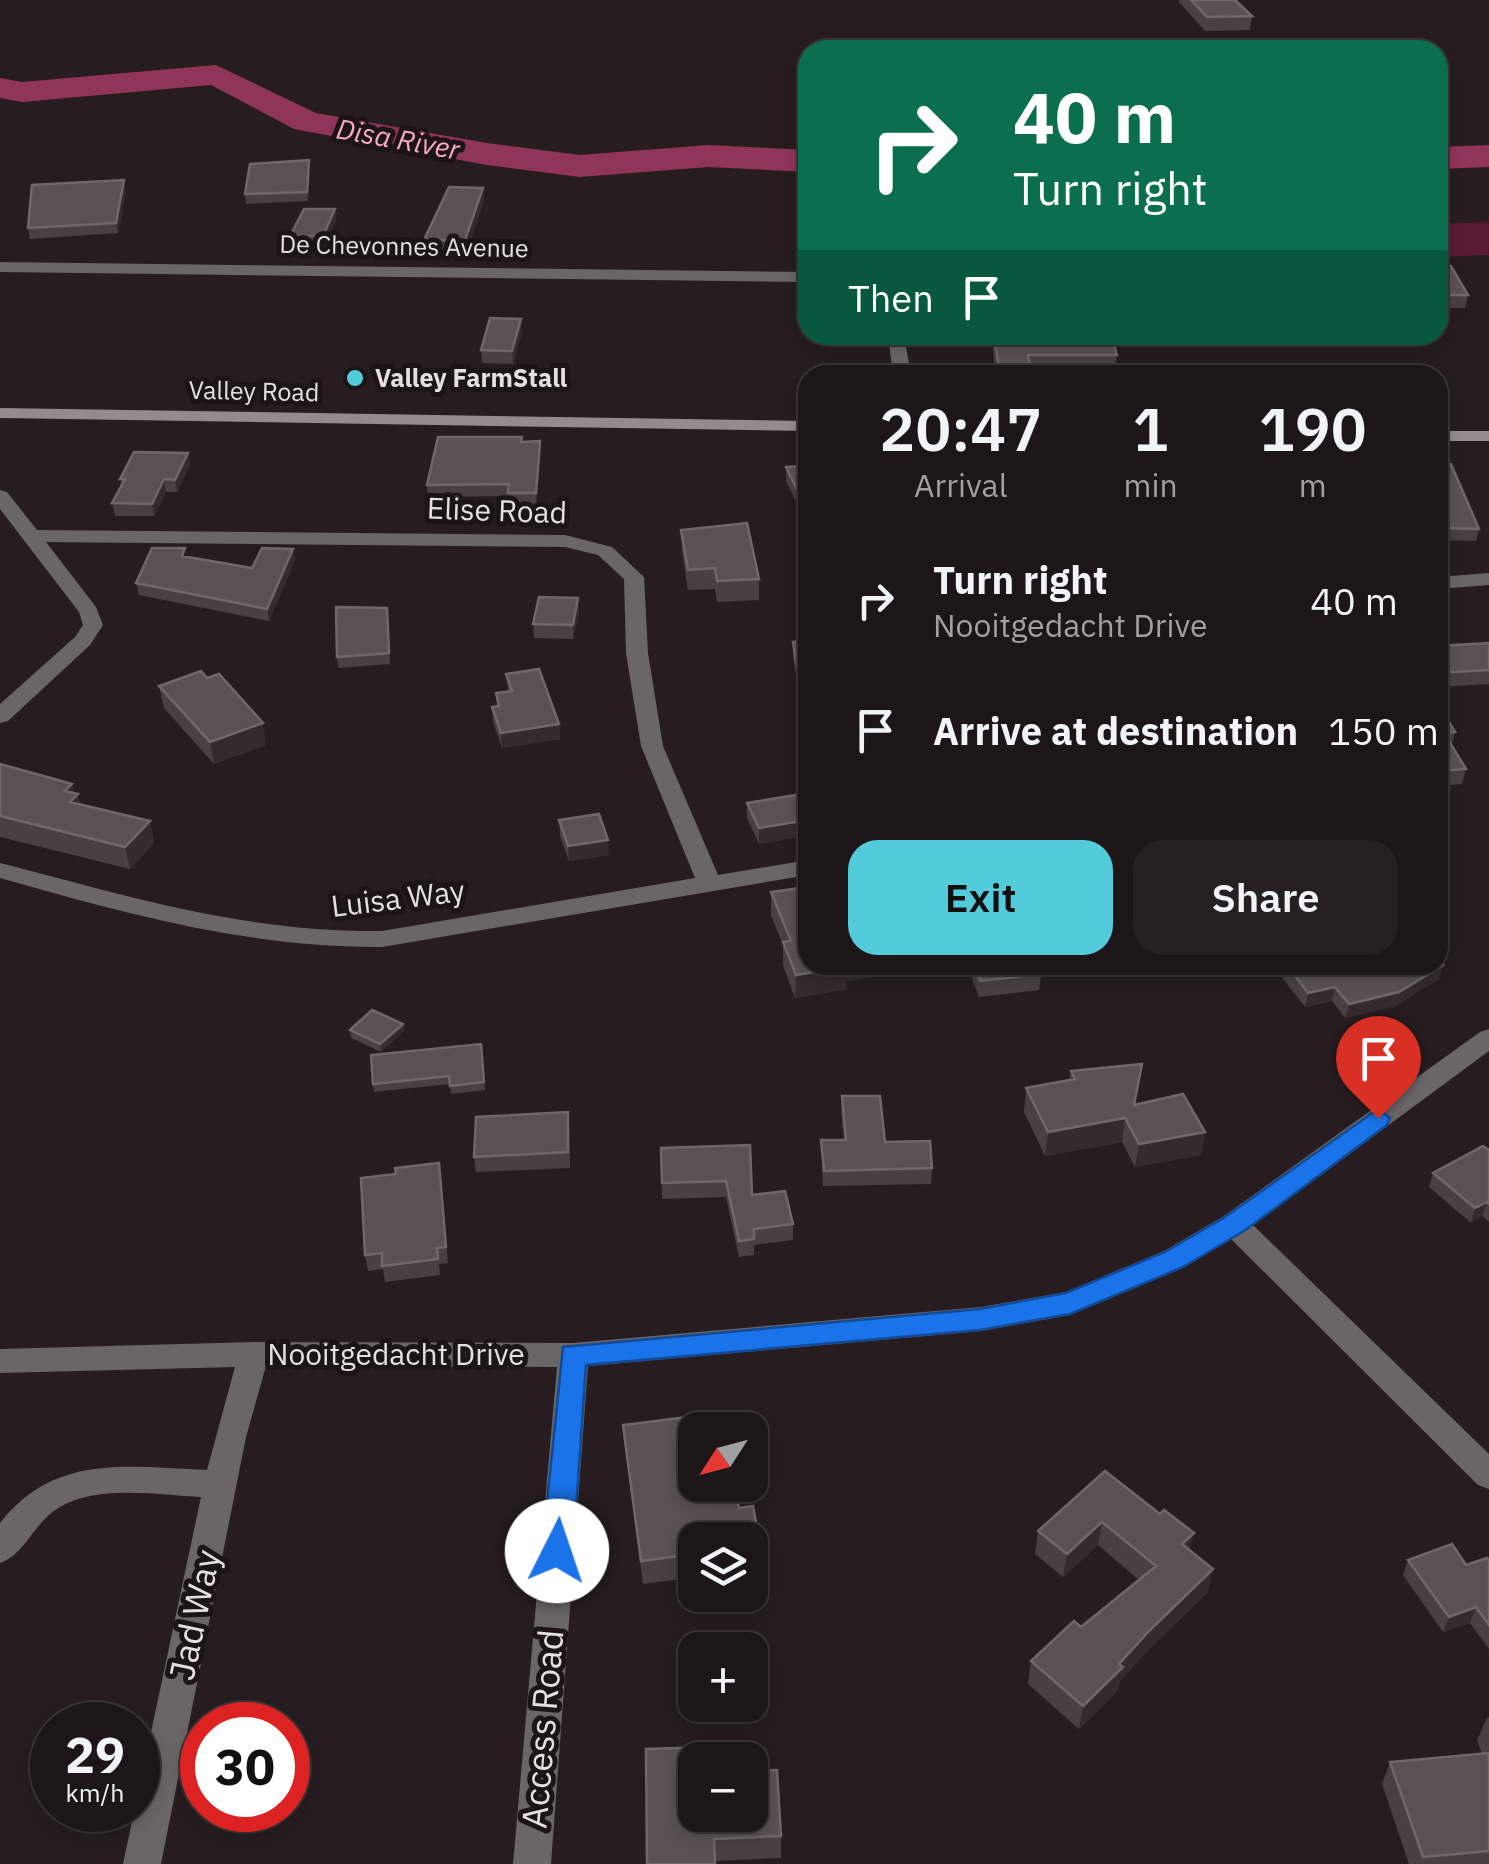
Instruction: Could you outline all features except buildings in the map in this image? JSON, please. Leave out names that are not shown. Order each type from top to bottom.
[{"type":"street","name":"De Chevonnes Avenue","points":[[0,266],[798,277]]},
{"type":"street","name":"Valley Road","points":[[0,413],[798,426]]},
{"type":"street","points":[[1448,436],[1489,436]]},
{"type":"street","points":[[0,496],[89,611],[93,625],[83,641],[0,716]]},
{"type":"street","name":"Elise Road","points":[[29,536],[565,541],[594,546],[625,565],[634,578],[637,653],[652,746],[709,882]]},
{"type":"street","points":[[1448,582],[1489,579]]},
{"type":"street","name":"Luisa Way","points":[[0,870],[206,927],[324,941],[382,938],[798,869]]},
{"type":"street","name":"Nooitgedacht Drive","points":[[0,1362],[254,1354],[573,1355],[980,1320],[1070,1303],[1142,1275],[1234,1224],[1489,1038]]},
{"type":"street","points":[[1234,1224],[1489,1475]]},
{"type":"street","name":"Jad Way","points":[[142,1864],[230,1437],[254,1354]]},
{"type":"street","name":"Access Road","points":[[532,1864],[573,1355]]},
{"type":"street","points":[[0,1550],[37,1504],[57,1491],[81,1484],[223,1484]]},
{"type":"shaded area","points":[[1489,222],[1489,255],[1448,257],[1448,224]]},
{"type":"waterway","name":"Disa River","points":[[0,88],[22,92],[216,75],[306,122],[487,154],[580,166],[708,156],[798,160]]},
{"type":"waterway","name":"Disa River","points":[[1448,158],[1489,156]]},
{"type":"place","name":"Valley FarmStall","points":[[355,378]]},
{"type":"route","points":[[557,1551],[573,1355],[980,1320],[1070,1303],[1174,1260],[1234,1224],[1378,1118]]}]
